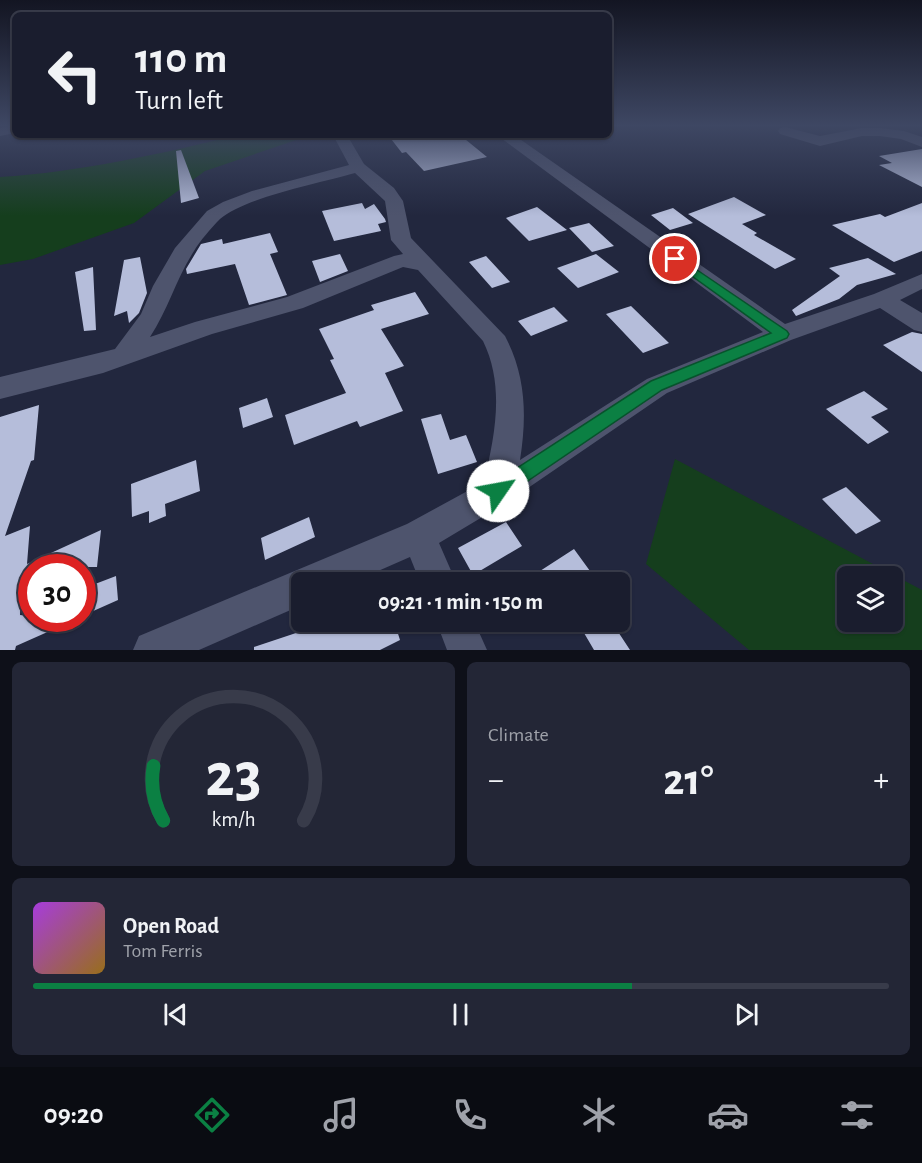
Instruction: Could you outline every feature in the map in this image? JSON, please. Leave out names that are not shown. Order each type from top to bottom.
[{"type":"street","points":[[351,155],[358,167],[388,192],[394,201],[401,240],[493,336],[503,351],[511,407],[508,443],[498,491]]},
{"type":"street","points":[[532,155],[782,334]]},
{"type":"street","points":[[124,356],[152,316],[164,286],[184,248],[214,215],[229,206],[258,195],[358,167]]},
{"type":"street","points":[[0,388],[124,356],[212,326],[295,303],[401,260],[425,264]]},
{"type":"street","points":[[334,572],[419,536],[498,491],[657,386],[782,334],[882,299],[922,281]]},
{"type":"street","points":[[882,299],[922,324]]},
{"type":"street","points":[[419,536],[434,572]]},
{"type":"street","points":[[153,650],[291,591]]},
{"type":"street","points":[[460,632],[467,650]]},
{"type":"green space","points":[[148,155],[251,155],[205,171],[134,223],[33,259],[0,265],[0,177],[90,167]]},
{"type":"green space","points":[[675,459],[877,566],[837,566],[837,632],[903,632],[903,580],[922,590],[922,650],[749,650],[646,564]]},
{"type":"building","points":[[176,155],[183,155],[199,198],[181,203]]},
{"type":"building","points":[[409,155],[487,157],[424,171]]},
{"type":"building","points":[[922,155],[922,187],[879,165],[892,163],[879,156]]},
{"type":"building","points":[[734,197],[766,215],[742,224],[757,233],[754,235],[796,259],[775,269],[688,214]]},
{"type":"building","points":[[362,203],[365,209],[374,204],[385,219],[386,222],[378,224],[381,231],[334,241],[322,211]]},
{"type":"building","points":[[922,203],[922,251],[894,262],[832,225],[880,214],[885,217]]},
{"type":"building","points":[[537,207],[567,230],[529,241],[506,218]]},
{"type":"building","points":[[673,208],[693,223],[670,230],[651,215]]},
{"type":"building","points":[[589,223],[614,246],[592,252],[569,228]]},
{"type":"building","points":[[270,233],[278,252],[270,254],[287,295],[249,305],[235,264],[187,274],[186,269],[201,244],[222,239],[223,244]]},
{"type":"building","points":[[340,254],[348,271],[320,282],[312,261]]},
{"type":"building","points":[[596,254],[619,272],[578,288],[557,268]]},
{"type":"building","points":[[486,256],[510,282],[492,288],[469,262]]},
{"type":"building","points":[[140,257],[147,293],[139,313],[129,323],[127,311],[114,316],[124,260]]},
{"type":"building","points":[[868,258],[896,274],[857,285],[839,299],[796,316],[792,310],[840,276],[829,268]]},
{"type":"building","points":[[93,267],[96,330],[84,331],[75,272]]},
{"type":"building","points":[[415,292],[429,314],[381,329],[404,366],[385,373],[403,411],[360,427],[357,421],[294,445],[285,415],[346,393],[330,360],[334,359],[319,329],[374,310],[371,305]]},
{"type":"building","points":[[631,306],[669,343],[643,353],[606,314]]},
{"type":"building","points":[[554,307],[568,321],[531,336],[518,321]]},
{"type":"building","points":[[912,332],[922,334],[922,372],[883,345]]},
{"type":"building","points":[[864,391],[888,409],[871,417],[889,432],[868,444],[826,409]]},
{"type":"building","points":[[267,398],[273,417],[243,428],[239,408]]},
{"type":"building","points":[[39,405],[34,460],[31,461],[5,536],[30,526],[28,554],[18,554],[18,632],[48,632],[16,646],[15,650],[0,650],[0,417]]},
{"type":"building","points":[[441,414],[450,440],[466,435],[477,462],[438,474],[421,419]]},
{"type":"building","points":[[196,460],[200,491],[165,504],[166,516],[149,523],[149,511],[132,517],[131,484]]},
{"type":"building","points":[[846,487],[881,521],[856,534],[822,499]]},
{"type":"building","points":[[309,517],[315,537],[265,560],[261,538]]},
{"type":"building","points":[[506,522],[522,546],[478,572],[471,572],[458,548]]},
{"type":"building","points":[[101,530],[97,567],[96,554],[49,554]]},
{"type":"building","points":[[574,549],[591,572],[538,572]]},
{"type":"building","points":[[116,576],[118,600],[96,610],[96,584]]},
{"type":"building","points":[[299,632],[397,632],[400,640],[380,650],[254,650],[254,647]]},
{"type":"building","points":[[583,632],[618,632],[630,650],[594,650]]},
{"type":"route","points":[[498,491],[657,386],[782,334],[675,259]]}]
